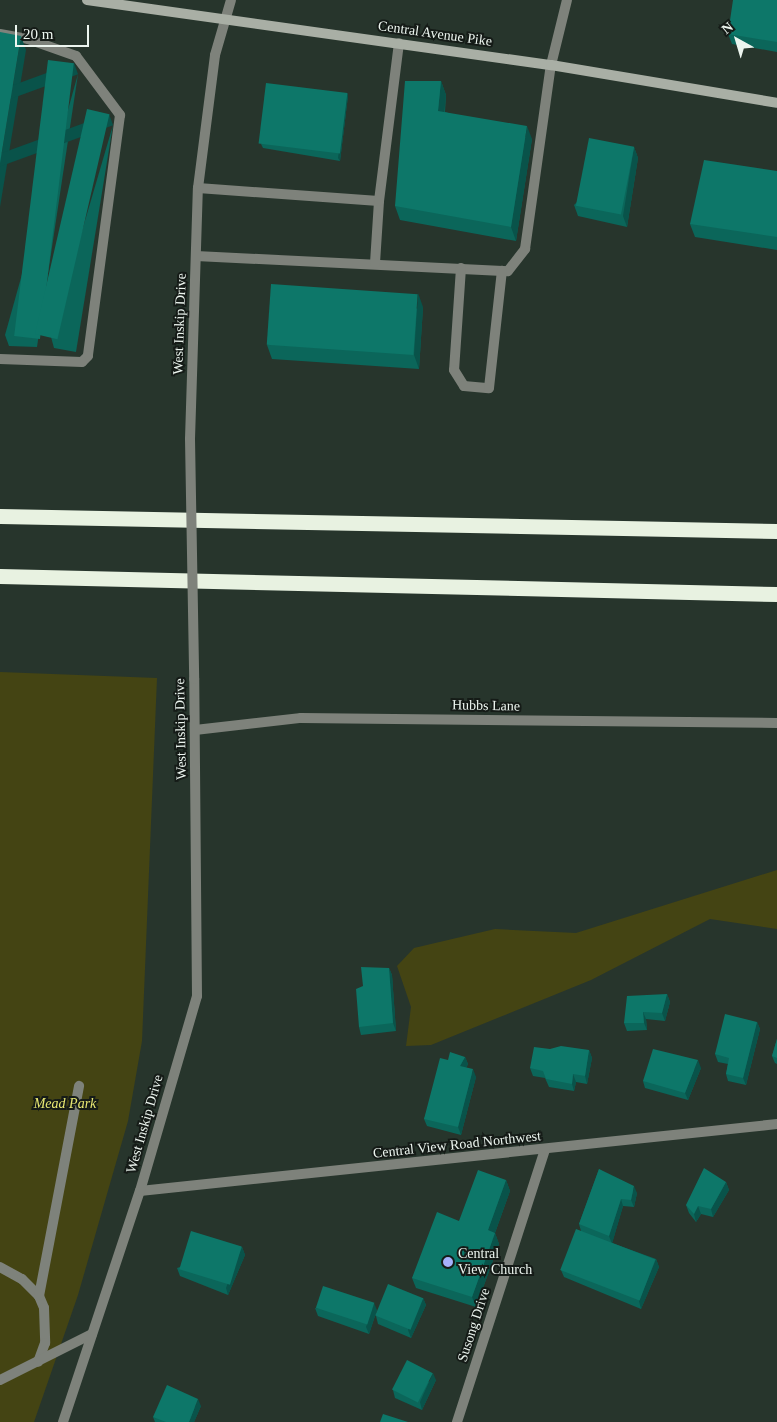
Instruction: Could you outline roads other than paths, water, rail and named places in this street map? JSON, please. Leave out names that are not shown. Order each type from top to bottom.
[{"type":"highway","points":[[0,516],[777,531]]},
{"type":"highway","points":[[0,576],[777,594]]},
{"type":"main road","name":"Central Avenue Pike","points":[[87,0],[227,18],[551,65],[777,104]]},
{"type":"street","name":"West Inskip Drive","points":[[63,1422],[140,1191],[197,996],[190,439],[198,188],[215,56],[231,0]]},
{"type":"street","points":[[196,256],[502,270],[514,266],[526,249],[551,65],[567,0]]},
{"type":"street","points":[[0,34],[28,39],[76,56],[85,63],[120,115],[88,356],[82,362],[0,359]]},
{"type":"street","points":[[375,263],[379,201],[399,43]]},
{"type":"street","points":[[198,188],[379,201]]},
{"type":"street","points":[[460,268],[454,370],[464,386],[489,388],[502,270]]},
{"type":"street","name":"Hubbs Lane","points":[[195,730],[301,718],[777,723]]},
{"type":"street","points":[[38,1296],[79,1086]]},
{"type":"street","name":"Central View Road Northwest","points":[[140,1191],[545,1150],[777,1124]]},
{"type":"street","name":"Susong Drive","points":[[457,1422],[545,1150]]},
{"type":"street","points":[[0,1267],[22,1280],[38,1296],[44,1308],[45,1342],[38,1362]]},
{"type":"street","points":[[0,1380],[92,1334]]},
{"type":"place","name":"Central View Church","points":[[448,1262]]},
{"type":"park label","name":"Mead Park","points":[[65,1104]]}]
